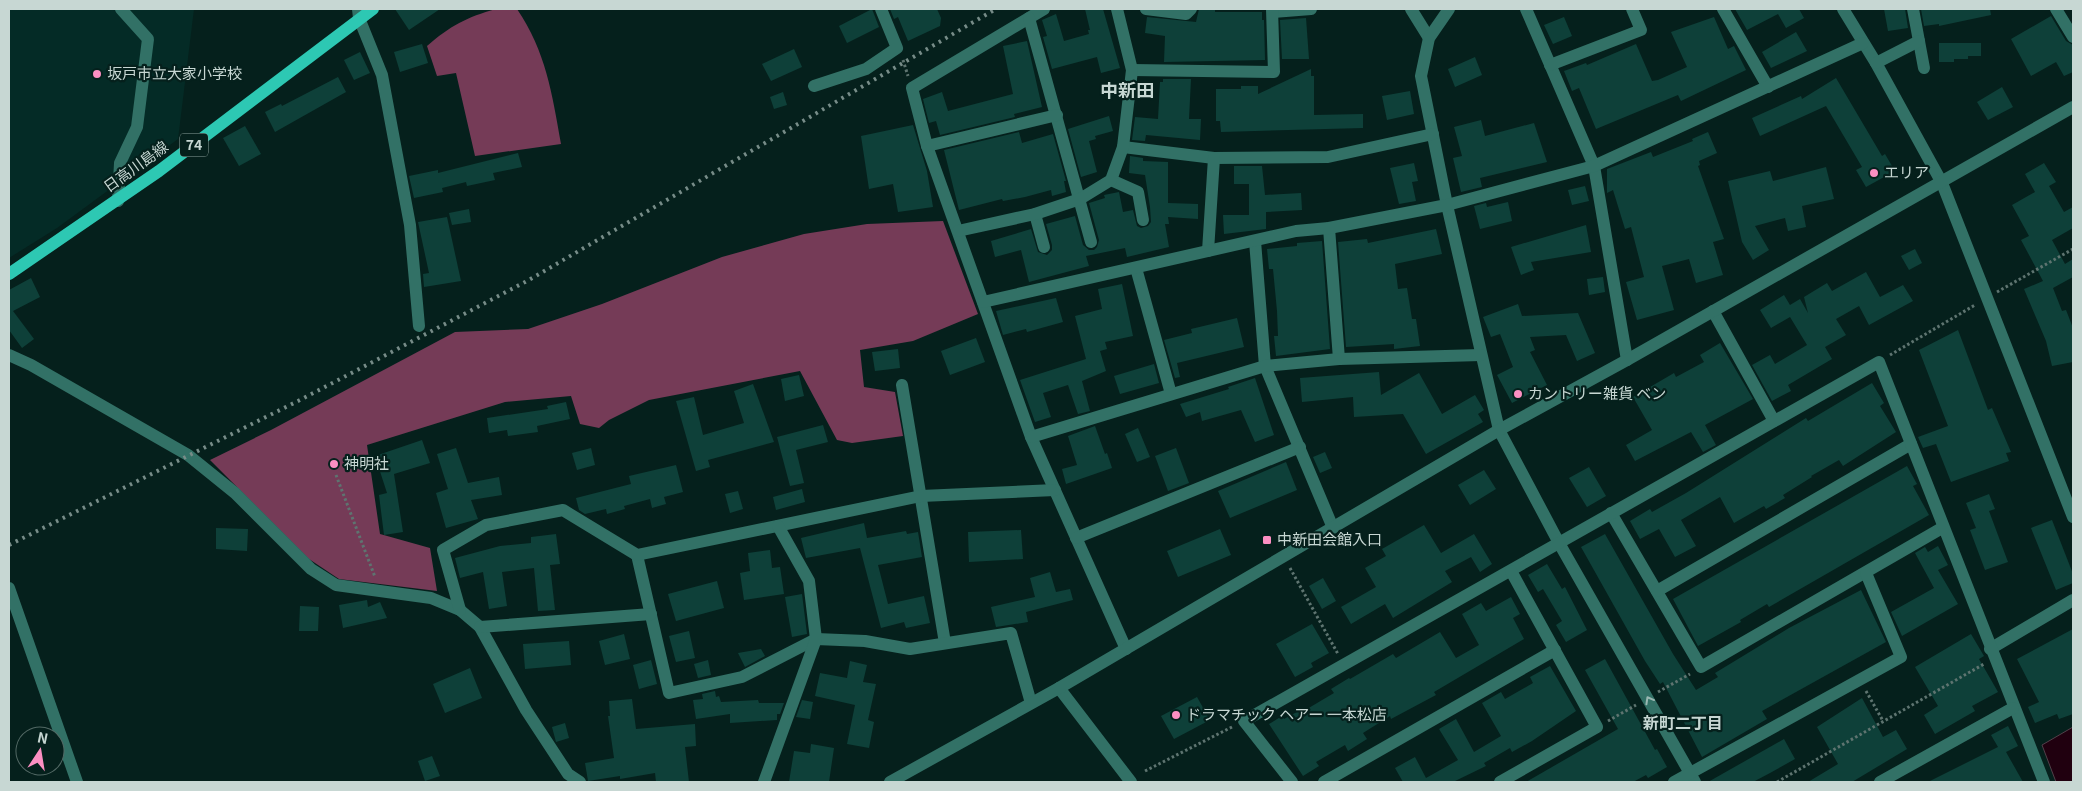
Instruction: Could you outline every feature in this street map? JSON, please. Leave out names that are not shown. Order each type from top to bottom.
[{"type":"main road","name":"日高川島線","points":[[9,274],[118,201],[359,14],[373,9]]},
{"type":"street","points":[[118,201],[120,163],[137,127],[148,39],[121,9]]},
{"type":"street","points":[[814,86],[866,69],[897,48],[881,9]]},
{"type":"street","points":[[1044,9],[912,88],[927,146],[1031,437],[1126,649]]},
{"type":"street","points":[[958,230],[1035,214],[1080,199],[1111,180],[1124,147],[1132,70],[1117,9]]},
{"type":"street","points":[[1146,9],[1186,14],[1192,9]]},
{"type":"street","points":[[1132,70],[1274,72],[1272,11],[1311,9]]},
{"type":"street","points":[[1411,9],[1429,38]]},
{"type":"street","points":[[1449,9],[1429,38],[1421,76],[1447,205],[1499,430],[1559,543],[1693,778]]},
{"type":"street","points":[[1526,9],[1594,166],[1627,360]]},
{"type":"street","points":[[1550,65],[1641,30],[1632,9]]},
{"type":"street","points":[[1723,9],[1768,87]]},
{"type":"street","points":[[1843,9],[1864,42],[1942,182],[2073,517]]},
{"type":"street","points":[[1913,9],[1924,68]]},
{"type":"street","points":[[2056,9],[2073,37]]},
{"type":"street","points":[[359,14],[382,75],[410,225],[419,326]]},
{"type":"street","points":[[1030,18],[1091,242]]},
{"type":"street","points":[[1876,63],[1919,41]]},
{"type":"street","points":[[983,302],[1255,240],[1447,205],[1594,166],[1864,42]]},
{"type":"street","points":[[890,782],[1059,688],[1499,430],[1627,360],[2073,107]]},
{"type":"street","points":[[927,146],[1057,115]]},
{"type":"street","points":[[1124,147],[1214,158],[1328,157],[1433,134]]},
{"type":"street","points":[[1208,251],[1214,158]]},
{"type":"street","points":[[1111,180],[1138,192],[1143,220]]},
{"type":"street","points":[[1035,214],[1044,247]]},
{"type":"street","points":[[1329,228],[1339,359]]},
{"type":"street","points":[[1255,240],[1266,366],[1333,528]]},
{"type":"street","points":[[1136,268],[1171,394]]},
{"type":"street","points":[[1713,310],[1774,421]]},
{"type":"street","points":[[9,355],[31,365],[188,455],[235,493],[311,569],[336,585],[431,598],[460,610],[480,627],[526,710],[568,774],[580,782]]},
{"type":"street","points":[[1031,437],[1266,366],[1339,359],[1481,355]]},
{"type":"street","points":[[1292,782],[1244,721],[1878,362],[2013,708],[2044,782]]},
{"type":"street","points":[[902,385],[945,644]]},
{"type":"street","points":[[1657,591],[1910,444]]},
{"type":"street","points":[[1076,538],[1300,447]]},
{"type":"street","points":[[460,610],[443,550],[486,525],[563,510],[638,556],[921,496],[1055,490]]},
{"type":"street","points":[[1611,513],[1701,667],[1942,528]]},
{"type":"street","points":[[764,782],[816,639],[808,581],[778,526]]},
{"type":"street","points":[[638,556],[669,693],[742,678],[816,639],[865,641],[910,648],[1012,633],[1031,704]]},
{"type":"street","points":[[1500,782],[1597,727],[1511,571]]},
{"type":"street","points":[[1674,782],[1693,778],[1901,657],[1866,573]]},
{"type":"street","points":[[9,588],[77,782]]},
{"type":"street","points":[[1992,654],[2073,600]]},
{"type":"street","points":[[480,627],[651,614]]},
{"type":"street","points":[[1324,782],[1555,650]]},
{"type":"street","points":[[1059,688],[1131,782]]},
{"type":"street","points":[[1880,782],[2013,708]]},
{"type":"path","points":[[897,48],[912,88]]},
{"type":"path","points":[[1878,362],[2073,249]]},
{"type":"path","points":[[336,475],[381,592]]},
{"type":"path","points":[[1284,557],[1344,665]]},
{"type":"path","points":[[1777,782],[1884,721],[1992,654]]},
{"type":"path","points":[[1859,680],[1884,721]]},
{"type":"path","points":[[1145,772],[1244,721]]},
{"type":"shaded area","name":"坂戸市立大家小学校","points":[[9,9],[194,9],[178,139],[57,228],[9,258]]},
{"type":"shaded area","points":[[496,9],[517,9],[535,41],[551,90],[561,144],[475,156],[456,73],[437,76],[427,46],[459,23]]},
{"type":"shaded area","points":[[943,221],[978,314],[913,341],[860,350],[864,387],[895,392],[903,436],[852,443],[837,440],[800,371],[649,400],[609,420],[599,428],[580,424],[571,396],[505,402],[367,445],[380,534],[430,548],[437,591],[339,579],[309,559],[210,460],[271,430],[455,332],[528,329],[602,304],[722,257],[804,234],[867,224]]},
{"type":"shaded area","points":[[2073,727],[2073,782],[2056,782],[2042,745]]},
{"type":"building","points":[[395,9],[440,9],[409,30]]},
{"type":"building","points":[[872,9],[879,27],[847,43],[839,26]]},
{"type":"building","points":[[890,9],[937,9],[941,18],[940,26],[908,41],[898,17],[894,19]]},
{"type":"building","points":[[1085,9],[1103,9],[1120,68],[1101,73],[1097,57],[1052,69],[1043,37],[1047,36],[1042,20],[1056,14],[1064,41],[1089,34],[1088,30],[1090,30]]},
{"type":"building","points":[[1199,9],[1215,9],[1215,12],[1262,12],[1265,60],[1164,62],[1165,36],[1145,33],[1147,17],[1196,22]]},
{"type":"building","points":[[1735,9],[1799,9],[1804,18],[1786,28],[1778,14],[1747,30]]},
{"type":"building","points":[[1884,9],[1905,9],[1908,28],[1888,31]]},
{"type":"building","points":[[1921,9],[1990,9],[1991,15],[1939,26],[1939,24],[1924,26]]},
{"type":"building","points":[[2051,16],[2066,41],[2073,45],[2073,72],[2064,76],[2056,62],[2031,76],[2011,39]]},
{"type":"building","points":[[1564,17],[1572,36],[1553,44],[1544,25]]},
{"type":"building","points":[[1714,17],[1728,49],[1734,46],[1746,70],[1681,101],[1678,95],[1596,129],[1579,88],[1572,91],[1564,71],[1586,63],[1587,65],[1636,44],[1652,81],[1658,80],[1687,67],[1671,32]]},
{"type":"building","points":[[1306,18],[1309,59],[1282,59],[1280,20]]},
{"type":"building","points":[[1796,32],[1807,51],[1771,68],[1762,52]]},
{"type":"building","points":[[1027,41],[1042,107],[1014,114],[1015,117],[940,135],[936,121],[929,123],[923,99],[942,92],[948,111],[1013,94],[1003,46]]},
{"type":"building","points":[[1939,43],[1981,43],[1981,56],[1968,56],[1968,59],[1954,59],[1954,62],[1939,62]]},
{"type":"building","points":[[422,44],[428,63],[400,72],[394,52]]},
{"type":"building","points":[[794,49],[802,67],[771,81],[762,64]]},
{"type":"building","points":[[360,52],[370,73],[354,80],[344,60]]},
{"type":"building","points":[[1475,57],[1482,75],[1455,87],[1448,69]]},
{"type":"building","points":[[1311,69],[1311,76],[1314,76],[1314,115],[1363,114],[1363,128],[1221,132],[1220,121],[1216,121],[1216,89],[1241,89],[1241,86],[1258,86],[1258,94]]},
{"type":"building","points":[[338,77],[346,92],[275,132],[265,112],[281,104],[282,106]]},
{"type":"building","points":[[1836,78],[1882,156],[1885,154],[1895,171],[1866,187],[1856,170],[1862,167],[1826,106],[1760,136],[1752,118],[1801,96],[1802,99]]},
{"type":"building","points":[[1163,79],[1191,79],[1189,119],[1201,119],[1200,140],[1146,135],[1145,141],[1132,140],[1135,117],[1158,119],[1160,82],[1163,82]]},
{"type":"building","points":[[2002,87],[2013,107],[1988,120],[1977,102]]},
{"type":"building","points":[[1410,91],[1414,114],[1387,120],[1382,96]]},
{"type":"building","points":[[783,92],[787,105],[774,109],[770,97]]},
{"type":"building","points":[[1109,116],[1113,131],[1095,136],[1096,139],[1089,141],[1097,172],[1081,177],[1068,129]]},
{"type":"building","points":[[1481,120],[1485,136],[1534,123],[1547,162],[1480,178],[1482,187],[1461,192],[1453,158],[1462,156],[1454,127]]},
{"type":"building","points":[[913,125],[927,171],[933,207],[898,212],[893,184],[869,189],[861,136]]},
{"type":"building","points":[[245,126],[261,154],[239,166],[223,138]]},
{"type":"building","points":[[1019,132],[1022,143],[1053,134],[1066,181],[1064,181],[1066,192],[1052,196],[1051,190],[1025,197],[1003,201],[1002,199],[959,210],[944,150]]},
{"type":"building","points":[[1708,132],[1717,153],[1699,161],[1700,165],[1698,166],[1724,239],[1713,242],[1723,275],[1696,283],[1689,259],[1662,266],[1674,310],[1637,320],[1626,282],[1644,277],[1631,227],[1625,229],[1613,190],[1607,193],[1607,169],[1651,152],[1653,157],[1693,141],[1692,139]]},
{"type":"building","points":[[518,153],[522,167],[493,173],[495,180],[467,186],[466,182],[442,188],[443,192],[414,198],[409,176],[438,170],[438,173]]},
{"type":"building","points":[[1130,156],[1143,158],[1143,161],[1168,162],[1168,203],[1198,204],[1198,219],[1168,217],[1169,224],[1165,224],[1169,247],[1127,257],[1125,248],[1086,256],[1089,266],[1029,282],[1021,250],[995,257],[991,241],[1031,229],[1038,252],[1047,255],[1052,250],[1052,245],[1046,224],[1075,216],[1083,245],[1089,250],[1094,250],[1099,240],[1089,203],[1105,198],[1104,195],[1119,192],[1123,212],[1133,210],[1137,226],[1141,228],[1148,226],[1151,222],[1145,175],[1129,173]]},
{"type":"building","points":[[1414,163],[1418,181],[1412,182],[1416,201],[1399,204],[1390,168]]},
{"type":"building","points":[[2044,163],[2056,182],[2049,186],[2064,212],[2073,207],[2073,228],[2052,240],[2065,264],[2073,259],[2073,277],[2053,288],[2062,311],[2066,310],[2073,328],[2073,362],[2052,366],[2046,341],[2024,289],[2043,281],[2021,240],[2029,236],[2012,205],[2035,192],[2025,174]]},
{"type":"building","points":[[1234,166],[1262,166],[1265,195],[1301,193],[1302,210],[1266,212],[1266,229],[1224,234],[1223,215],[1249,215],[1249,184],[1234,184]]},
{"type":"building","points":[[1826,167],[1834,199],[1802,206],[1806,227],[1788,231],[1785,218],[1755,226],[1769,250],[1753,260],[1742,242],[1728,181],[1770,171],[1773,181]]},
{"type":"building","points":[[1585,186],[1589,201],[1572,205],[1568,190]]},
{"type":"building","points":[[1508,202],[1512,221],[1480,229],[1474,206],[1486,203],[1487,207]]},
{"type":"building","points":[[469,209],[471,222],[452,225],[449,213]]},
{"type":"building","points":[[447,217],[461,281],[424,287],[423,274],[429,273],[418,222]]},
{"type":"building","points":[[1586,225],[1591,252],[1531,262],[1534,270],[1521,275],[1511,247]]},
{"type":"building","points":[[1436,229],[1442,254],[1395,264],[1398,289],[1407,288],[1412,319],[1416,319],[1420,346],[1394,349],[1394,344],[1346,347],[1338,242],[1367,239],[1368,243]]},
{"type":"building","points":[[1322,241],[1330,349],[1276,356],[1274,336],[1278,336],[1277,311],[1273,269],[1269,269],[1267,249],[1297,246],[1297,243]]},
{"type":"building","points":[[1915,249],[1922,263],[1909,270],[1901,256]]},
{"type":"building","points":[[1866,272],[1880,297],[1903,285],[1913,301],[1869,325],[1859,306],[1836,319],[1846,335],[1825,347],[1832,359],[1788,385],[1791,391],[1772,401],[1752,365],[1770,355],[1775,364],[1807,345],[1790,317],[1771,328],[1760,310],[1784,295],[1790,305],[1800,299],[1808,313],[1804,297],[1827,283],[1832,291]]},
{"type":"building","points":[[1603,277],[1605,292],[1589,295],[1587,279]]},
{"type":"building","points":[[31,278],[40,297],[13,311],[34,339],[22,348],[9,330],[9,290]]},
{"type":"building","points":[[1122,284],[1133,336],[1105,342],[1107,349],[1100,351],[1106,371],[1082,381],[1090,411],[1078,414],[1068,385],[1043,393],[1051,417],[1035,422],[1020,380],[1086,359],[1075,316],[1102,309],[1098,289]]},
{"type":"building","points":[[1056,298],[1063,322],[1027,332],[1026,329],[1003,335],[996,311]]},
{"type":"building","points":[[1518,304],[1522,316],[1578,313],[1595,353],[1577,361],[1566,335],[1530,337],[1535,350],[1530,352],[1547,385],[1512,403],[1497,375],[1513,367],[1500,334],[1491,337],[1483,317]]},
{"type":"building","points":[[1237,318],[1244,347],[1177,363],[1180,377],[1175,378],[1164,340],[1192,333],[1191,329]]},
{"type":"building","points":[[1958,330],[1988,410],[1992,408],[2011,452],[2006,453],[2009,461],[1951,482],[1936,444],[1923,448],[1918,437],[1948,426],[1919,350]]},
{"type":"building","points":[[976,338],[985,362],[950,375],[941,351]]},
{"type":"building","points":[[1720,343],[1753,399],[1705,425],[1716,445],[1703,452],[1691,432],[1635,461],[1626,445],[1652,430],[1633,397],[1674,373],[1676,377],[1704,362],[1700,355]]},
{"type":"building","points":[[898,349],[900,368],[875,371],[872,352]]},
{"type":"building","points":[[1154,364],[1159,383],[1120,394],[1114,376]]},
{"type":"building","points":[[1379,372],[1381,395],[1419,373],[1442,414],[1475,395],[1484,410],[1478,414],[1483,422],[1426,454],[1403,414],[1354,417],[1353,397],[1302,402],[1300,378]]},
{"type":"building","points":[[799,375],[804,396],[785,401],[781,379]]},
{"type":"building","points":[[1255,378],[1274,435],[1255,442],[1241,410],[1202,421],[1200,412],[1186,417],[1180,404],[1229,389],[1228,387]]},
{"type":"building","points":[[1872,383],[1884,403],[1880,406],[1896,432],[1843,466],[1839,460],[1783,495],[1785,498],[1766,509],[1764,506],[1734,523],[1720,497],[1681,520],[1696,546],[1675,557],[1659,529],[1640,539],[1630,521],[1650,509],[1652,512],[1686,493],[1806,418],[1808,421]]},
{"type":"building","points":[[753,384],[774,442],[708,460],[710,467],[696,471],[676,401],[694,397],[703,435],[744,423],[734,391]]},
{"type":"building","points":[[566,402],[570,419],[537,426],[538,432],[508,436],[507,430],[489,433],[487,418],[548,409],[547,406]]},
{"type":"building","points":[[823,425],[828,442],[796,450],[804,483],[790,486],[777,437]]},
{"type":"building","points":[[1095,426],[1112,468],[1066,484],[1062,469],[1077,465],[1068,436]]},
{"type":"building","points":[[1138,428],[1150,457],[1137,462],[1125,434]]},
{"type":"building","points":[[422,440],[430,463],[394,474],[403,532],[384,535],[379,495],[387,493],[375,456]]},
{"type":"building","points":[[456,448],[468,483],[499,477],[502,495],[471,500],[478,519],[446,528],[436,493],[448,489],[437,454]]},
{"type":"building","points":[[591,448],[595,465],[577,470],[572,453]]},
{"type":"building","points":[[1176,448],[1189,483],[1168,491],[1155,456]]},
{"type":"building","points":[[1325,452],[1332,468],[1320,473],[1313,457]]},
{"type":"building","points":[[1286,462],[1297,490],[1230,518],[1218,491]]},
{"type":"building","points":[[676,465],[683,492],[664,497],[666,504],[652,508],[650,499],[624,506],[625,509],[607,514],[606,509],[585,514],[579,510],[576,498],[631,484],[629,476]]},
{"type":"building","points":[[1907,466],[1917,484],[1913,486],[1929,515],[1769,607],[1767,604],[1740,620],[1741,622],[1698,646],[1673,599]]},
{"type":"building","points":[[1589,467],[1606,496],[1587,507],[1569,478]]},
{"type":"building","points":[[1484,470],[1496,489],[1470,505],[1458,485]]},
{"type":"building","points":[[802,489],[805,502],[776,510],[773,497]]},
{"type":"building","points":[[738,491],[743,509],[730,513],[725,494]]},
{"type":"building","points":[[1989,494],[1995,509],[1989,511],[2008,562],[1985,570],[1970,530],[1976,528],[1966,503]]},
{"type":"building","points":[[2052,520],[2073,574],[2073,583],[2056,590],[2031,528]]},
{"type":"building","points":[[864,523],[867,538],[906,531],[907,534],[918,532],[922,557],[878,565],[888,604],[924,596],[930,623],[906,628],[904,622],[881,628],[860,548],[806,558],[801,538]]},
{"type":"building","points":[[1424,525],[1441,553],[1474,534],[1492,564],[1480,572],[1471,557],[1445,571],[1452,582],[1393,618],[1385,604],[1351,624],[1341,607],[1376,587],[1365,568],[1386,556],[1382,549]]},
{"type":"building","points":[[216,528],[248,529],[247,551],[216,549]]},
{"type":"building","points":[[1220,529],[1231,555],[1178,577],[1167,551]]},
{"type":"building","points":[[1021,530],[1023,559],[969,562],[968,532]]},
{"type":"building","points":[[556,534],[560,564],[550,565],[555,610],[538,611],[534,568],[502,572],[507,606],[489,609],[483,572],[460,578],[455,558],[500,546],[531,543],[531,537]]},
{"type":"building","points":[[1605,534],[1673,654],[1696,690],[1718,677],[1715,673],[1789,628],[1861,590],[1886,642],[1762,711],[1767,719],[1702,757],[1663,682],[1660,684],[1645,661],[1581,547]]},
{"type":"building","points":[[1938,546],[1948,565],[1938,570],[1958,604],[1902,636],[1891,612],[1934,588],[1915,553],[1925,547],[1928,552]]},
{"type":"building","points":[[770,550],[772,568],[780,567],[784,594],[744,600],[740,573],[750,571],[748,553]]},
{"type":"building","points":[[1547,564],[1562,589],[1565,587],[1587,630],[1566,642],[1556,625],[1562,621],[1543,589],[1538,592],[1528,575]]},
{"type":"building","points":[[1050,572],[1056,592],[1070,589],[1073,600],[1026,612],[1028,622],[996,627],[991,607],[1035,597],[1030,578]]},
{"type":"building","points":[[1323,578],[1336,601],[1322,609],[1309,586]]},
{"type":"building","points":[[717,581],[724,608],[676,621],[668,594]]},
{"type":"building","points":[[802,594],[807,634],[792,637],[785,597]]},
{"type":"building","points":[[1511,597],[1520,614],[1513,618],[1524,639],[1434,692],[1436,695],[1391,719],[1390,716],[1363,733],[1367,739],[1348,751],[1345,745],[1316,762],[1319,766],[1303,776],[1269,724],[1282,716],[1284,719],[1306,707],[1307,709],[1334,693],[1331,689],[1349,678],[1393,654],[1396,658],[1440,632],[1456,658],[1479,645],[1462,614],[1481,603],[1486,611]]},
{"type":"building","points":[[367,600],[368,607],[380,602],[387,618],[343,628],[339,605]]},
{"type":"building","points":[[300,606],[319,607],[318,631],[299,631]]},
{"type":"building","points":[[1312,624],[1329,653],[1311,663],[1313,667],[1295,677],[1276,644]]},
{"type":"building","points":[[2073,629],[2073,714],[2059,719],[2057,714],[2035,723],[2028,707],[2039,702],[2017,659]]},
{"type":"building","points":[[689,631],[695,658],[676,662],[669,636]]},
{"type":"building","points":[[624,634],[630,659],[605,665],[599,641]]},
{"type":"building","points":[[1971,634],[1984,656],[1979,659],[1998,692],[1972,706],[1975,711],[1935,734],[1924,715],[1938,706],[1915,667]]},
{"type":"building","points":[[569,641],[571,665],[525,669],[523,644]]},
{"type":"building","points":[[761,649],[765,656],[745,667],[738,653]]},
{"type":"building","points":[[1605,659],[1655,750],[1657,749],[1667,767],[1648,778],[1646,775],[1633,782],[1526,782],[1618,729],[1585,670]]},
{"type":"building","points":[[651,660],[657,684],[639,689],[633,665]]},
{"type":"building","points":[[708,660],[711,675],[698,678],[694,664]]},
{"type":"building","points":[[850,661],[867,665],[863,682],[876,684],[868,720],[874,722],[869,748],[847,744],[855,705],[815,696],[820,673],[847,678]]},
{"type":"building","points":[[1550,666],[1576,711],[1532,741],[1512,752],[1510,748],[1484,763],[1486,766],[1453,782],[1403,782],[1395,768],[1415,757],[1426,778],[1458,760],[1439,729],[1456,719],[1474,752],[1501,736],[1482,703],[1501,692],[1505,699],[1533,683],[1530,677]]},
{"type":"building","points":[[470,668],[482,698],[445,713],[433,684]]},
{"type":"building","points":[[715,691],[716,697],[719,696],[721,702],[758,700],[759,703],[784,703],[780,714],[777,714],[777,720],[730,723],[730,714],[696,719],[693,700],[703,699],[702,694]]},
{"type":"building","points":[[1197,697],[1210,720],[1174,739],[1161,716]]},
{"type":"building","points":[[1862,698],[1883,737],[1896,730],[1907,749],[1852,782],[1808,782],[1838,764],[1817,727]]},
{"type":"building","points":[[632,699],[636,729],[695,724],[696,746],[685,747],[689,782],[656,782],[655,773],[620,779],[620,776],[588,781],[585,763],[614,758],[608,716],[610,716],[609,701]]},
{"type":"building","points":[[802,700],[813,702],[810,719],[796,717]]},
{"type":"building","points":[[565,723],[569,738],[556,742],[552,727]]},
{"type":"building","points":[[2008,726],[2018,746],[2006,752],[2023,782],[1928,782],[1998,747],[1991,735]]},
{"type":"building","points":[[1784,739],[1795,759],[1753,782],[1708,782]]},
{"type":"building","points":[[811,744],[834,748],[829,782],[789,782],[794,751],[810,753]]},
{"type":"building","points":[[432,756],[440,776],[425,781],[418,761]]},
{"type":"railway","points":[[9,545],[300,400],[527,281],[996,9]]},
{"type":"place","name":"坂戸市立大家小学校","points":[[97,74]]},
{"type":"place","name":"エリア","points":[[1874,173]]},
{"type":"place","name":"カントリー雑貨 ベン","points":[[1518,394]]},
{"type":"place","name":"神明社","points":[[334,464]]},
{"type":"place","name":"中新田会館入口","points":[[1267,540]]},
{"type":"place","name":"ドラマチック ヘアー 一本松店","points":[[1176,715]]},
{"type":"district","name":"中新田","points":[[1127,91]]},
{"type":"district","name":"新町二丁目","points":[[1683,723]]}]
